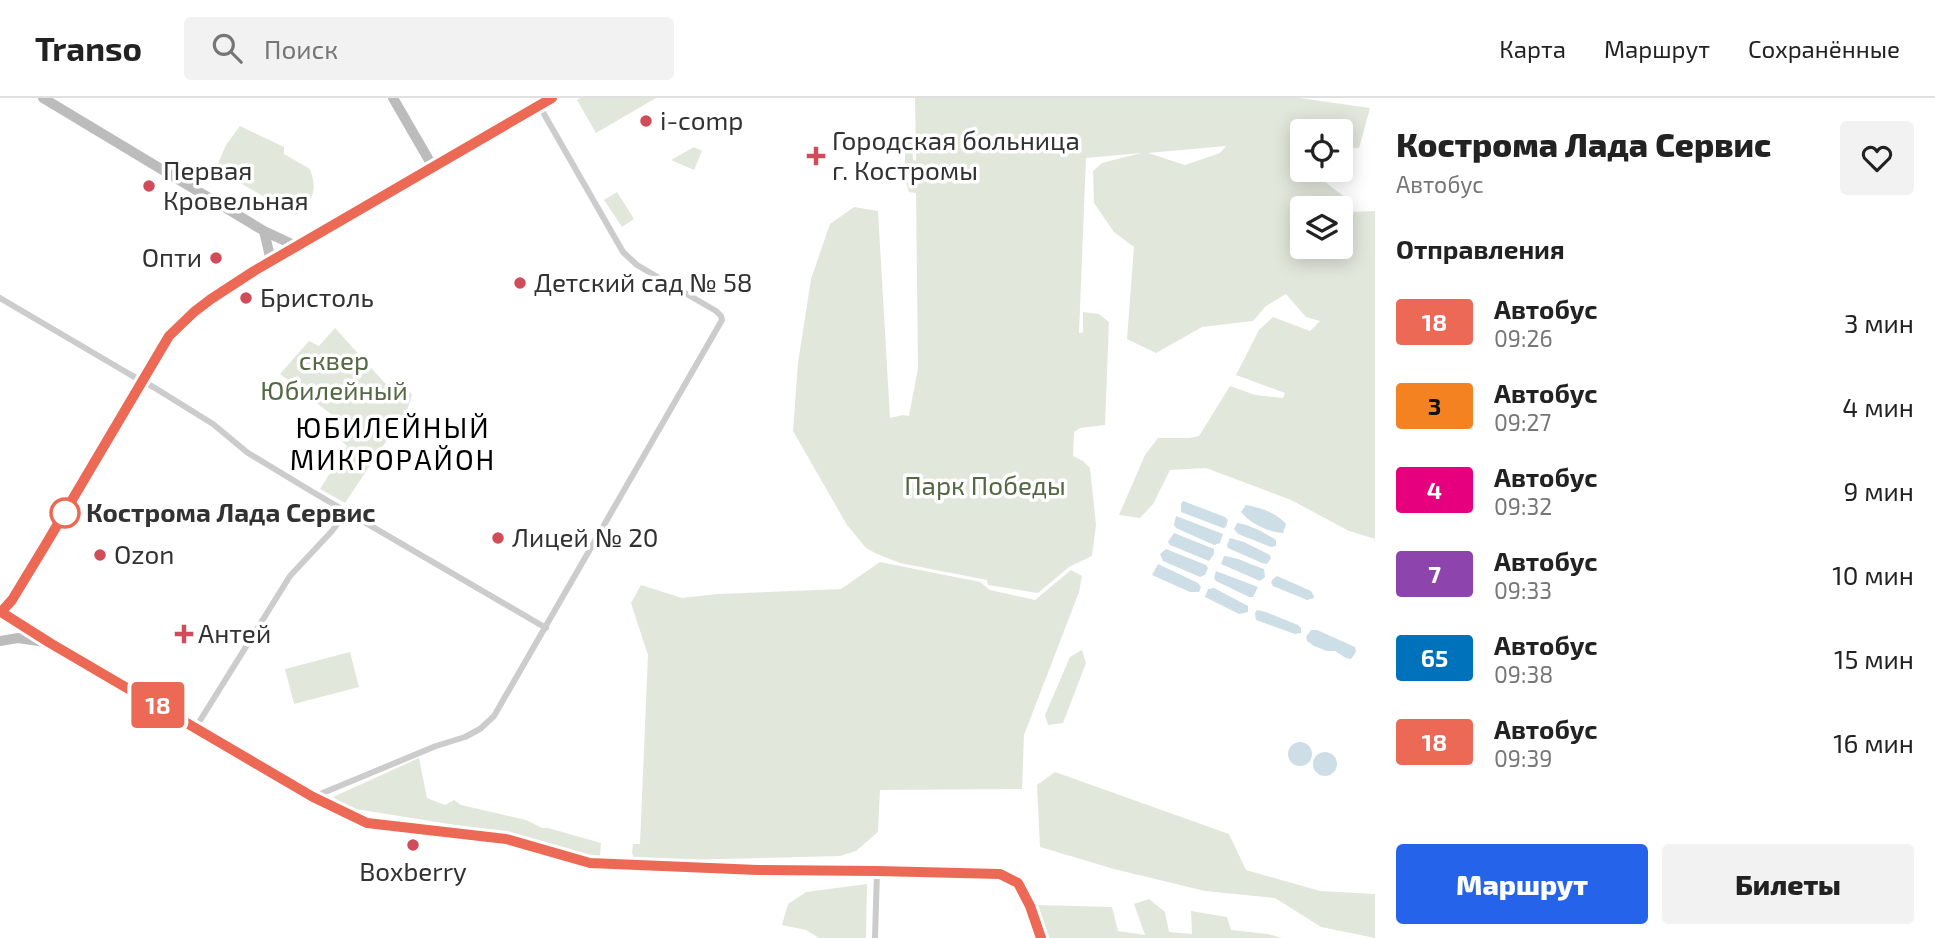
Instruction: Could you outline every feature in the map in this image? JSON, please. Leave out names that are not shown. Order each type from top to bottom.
[{"type":"highway","points":[[0,612],[12,600],[141,380],[169,336],[186,319],[211,299],[271,261],[547,101]]},
{"type":"street","points":[[43,98],[264,231],[296,246]]},
{"type":"street","points":[[393,98],[433,167]]},
{"type":"street","points":[[313,797],[436,746],[465,737],[480,729],[494,716],[722,320],[716,311],[637,265],[623,252],[544,114],[547,101]]},
{"type":"street","points":[[264,231],[271,261]]},
{"type":"street","points":[[0,298],[213,424],[248,453],[546,628]]},
{"type":"street","points":[[196,727],[290,576],[347,512]]},
{"type":"street","points":[[0,612],[313,797],[367,823],[506,839],[590,863],[758,870],[1000,874],[1018,883],[1030,906],[1041,938]]},
{"type":"street","points":[[0,641],[18,638],[50,643]]},
{"type":"street","points":[[875,938],[877,871]]},
{"type":"green space","points":[[656,98],[596,133],[577,100]]},
{"type":"green space","name":"Парк Победы","points":[[915,98],[1300,98],[1370,108],[1359,148],[1353,148],[1353,119],[1290,119],[1290,182],[1325,182],[1343,196],[1290,196],[1290,259],[1353,259],[1353,212],[1375,211],[1375,539],[1349,531],[1291,500],[1206,468],[1170,470],[1153,504],[1140,518],[1119,515],[1145,455],[1158,438],[1199,436],[1230,386],[1255,395],[1283,398],[1285,393],[1236,375],[1259,330],[1273,317],[1310,331],[1320,321],[1306,317],[1286,294],[1266,306],[1253,321],[1202,327],[1156,353],[1127,339],[1134,247],[1114,232],[1094,203],[1093,171],[1102,163],[1141,153],[1086,158],[1079,333],[1083,332],[1083,312],[1099,314],[1109,322],[1105,425],[1080,428],[1074,432],[1073,456],[1090,468],[1096,525],[1092,556],[1069,567],[1038,593],[988,585],[987,580],[900,563],[866,548],[847,525],[793,431],[798,363],[811,279],[830,224],[854,207],[878,211],[890,418],[909,416],[918,368],[916,193],[909,192],[905,180],[905,139],[912,140],[913,160],[916,161]],"holes":[[[1226,146],[1220,153],[1185,165],[1148,153]]]},
{"type":"green space","points":[[240,126],[284,147],[284,154],[310,169],[314,189],[296,215],[221,172],[217,166],[226,145]]},
{"type":"green space","points":[[694,147],[702,151],[694,170],[671,160]]},
{"type":"green space","points":[[617,192],[634,219],[622,227],[604,200]]},
{"type":"green space","name":"сквер Юбилейный","points":[[335,328],[393,392],[402,383],[412,395],[407,410],[345,503],[320,489],[347,446],[341,440],[351,430],[280,374],[309,341],[319,346]]},
{"type":"green space","points":[[880,562],[980,582],[990,590],[1035,600],[1071,570],[1082,576],[1079,592],[1024,735],[1022,789],[880,790],[878,832],[856,851],[840,856],[643,861],[634,858],[633,844],[640,844],[648,655],[631,603],[641,585],[682,598],[841,589]]},
{"type":"green space","points":[[1082,650],[1086,663],[1063,723],[1048,725],[1045,715],[1070,657]]},
{"type":"green space","points":[[350,652],[359,687],[294,704],[285,669]]},
{"type":"green space","points":[[419,758],[427,798],[445,805],[454,800],[461,805],[526,820],[542,828],[601,843],[600,857],[499,832],[349,808],[333,797]]},
{"type":"green space","points":[[1055,772],[1229,834],[1246,870],[1320,891],[1375,894],[1375,938],[1321,927],[1275,898],[1205,891],[1114,869],[1040,847],[1037,785]]},
{"type":"green space","points":[[867,884],[866,938],[819,938],[806,930],[782,925],[788,904],[806,892]]},
{"type":"green space","points":[[1149,899],[1165,912],[1169,932],[1192,934],[1191,911],[1227,917],[1231,930],[1282,938],[1048,938],[1038,905],[1112,907],[1118,931],[1145,935],[1134,904]]},
{"type":"shaded area","points":[[1183,501],[1225,517],[1228,520],[1226,527],[1181,512]]},
{"type":"shaded area","points":[[1246,505],[1278,517],[1286,524],[1283,533],[1255,524],[1241,512]]},
{"type":"shaded area","points":[[1176,516],[1223,534],[1220,543],[1214,545],[1176,528]]},
{"type":"shaded area","points":[[1237,523],[1253,527],[1276,540],[1276,546],[1271,547],[1238,534],[1234,529]]},
{"type":"shaded area","points":[[1174,533],[1214,549],[1214,554],[1209,561],[1170,545],[1168,542]]},
{"type":"shaded area","points":[[1230,538],[1244,542],[1271,558],[1267,564],[1262,563],[1228,548]]},
{"type":"shaded area","points":[[1166,549],[1206,565],[1208,568],[1205,575],[1200,577],[1163,561],[1160,554]]},
{"type":"shaded area","points":[[1224,556],[1264,569],[1265,577],[1260,581],[1221,564]]},
{"type":"shaded area","points":[[1158,564],[1198,583],[1201,587],[1199,592],[1190,592],[1152,575]]},
{"type":"shaded area","points":[[1216,571],[1258,587],[1253,597],[1216,581]]},
{"type":"shaded area","points":[[1277,576],[1311,591],[1314,598],[1307,600],[1273,586],[1271,582]]},
{"type":"shaded area","points":[[1214,588],[1248,606],[1248,612],[1239,614],[1205,597],[1208,589]]},
{"type":"shaded area","points":[[1257,610],[1298,625],[1301,633],[1295,634],[1256,620]]},
{"type":"shaded area","points":[[1311,630],[1317,630],[1355,647],[1356,652],[1351,659],[1335,651],[1314,646],[1306,637]]},
{"type":"shaded area","points":[[1300,742],[1309,745],[1312,754],[1309,763],[1300,766],[1291,763],[1288,754],[1291,745]]},
{"type":"shaded area","points":[[1325,752],[1334,755],[1337,764],[1334,773],[1325,776],[1316,773],[1313,764],[1316,755]]},
{"type":"bus line","name":"18","points":[[552,98],[271,261],[211,299],[186,319],[169,336],[141,380],[46,544],[12,600],[1,612],[313,797],[367,823],[506,839],[590,863],[758,870],[1000,874],[1018,883],[1030,906],[1041,938]]},
{"type":"place","name":"i-comp","points":[[646,121]]},
{"type":"place","name":"Городская больница г. Костромы","points":[[816,156]]},
{"type":"place","name":"Первая Кровельная","points":[[149,186]]},
{"type":"place","name":"Опти","points":[[216,258]]},
{"type":"place","name":"Детский сад № 58","points":[[520,283]]},
{"type":"place","name":"Бристоль","points":[[246,298]]},
{"type":"place","name":"Кострома Лада Сервис","points":[[65,513]]},
{"type":"place","name":"Лицей № 20","points":[[498,538]]},
{"type":"place","name":"Ozon","points":[[100,555]]},
{"type":"place","name":"Антей","points":[[184,634]]},
{"type":"place","name":"Boxberry","points":[[413,845]]},
{"type":"district","name":"ЮБИЛЕЙНЫЙ МИКРОРАЙОН","points":[[393,444]]}]
